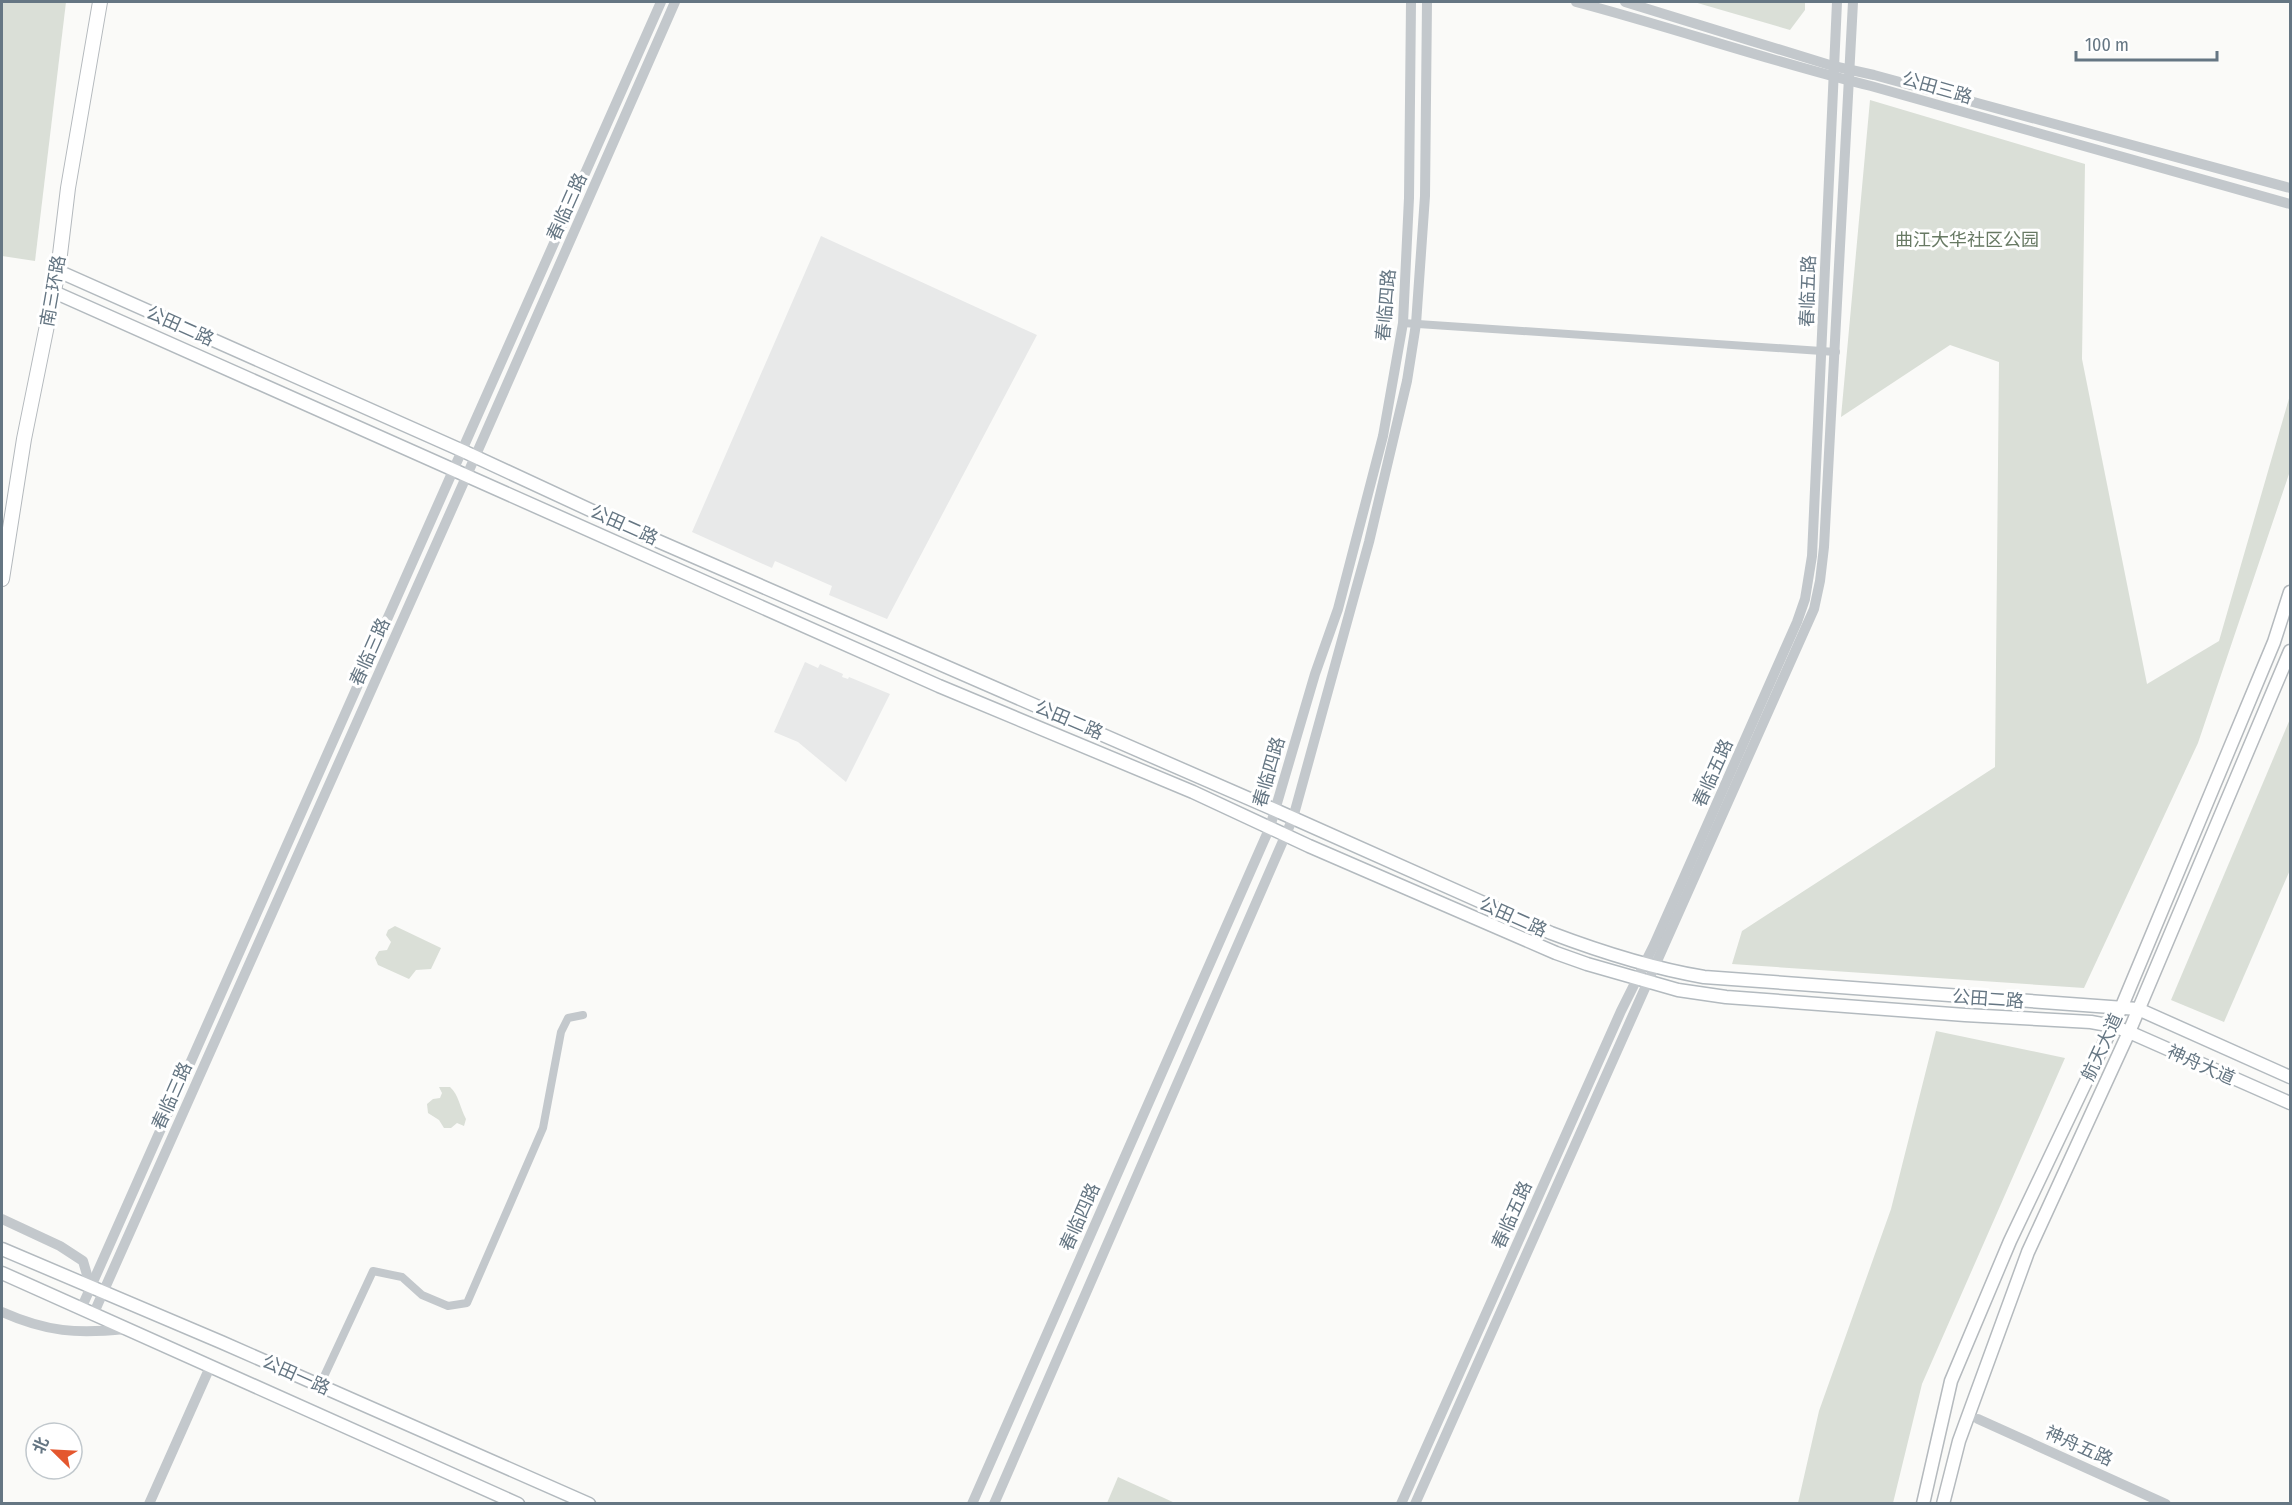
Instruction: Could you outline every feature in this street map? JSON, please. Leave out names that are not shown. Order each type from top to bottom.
[{"type":"highway","name":"南三环路","points":[[2,579],[24,439],[58,271],[68,188],[100,2]]},
{"type":"main road","name":"公田二路","points":[[58,271],[686,554],[1275,810],[1551,933],[1650,966],[1704,977],[1883,992],[2122,1006]]},
{"type":"main road","name":"公田二路","points":[[54,292],[929,682],[1193,792],[1556,953],[1678,990],[1726,997],[1989,1017],[2091,1022],[2113,1026]]},
{"type":"main road","name":"航天大道","points":[[1923,1503],[1951,1381],[2010,1241],[2122,1006],[2274,642],[2290,592]]},
{"type":"main road","name":"航天大道","points":[[1943,1503],[1959,1441],[2028,1252],[2129,1032],[2290,651]]},
{"type":"main road","name":"神舟大道","points":[[2122,1006],[2138,1009],[2290,1077]]},
{"type":"main road","name":"神舟大道","points":[[2113,1026],[2290,1103]]},
{"type":"main road","name":"公田一路","points":[[2,1249],[320,1385],[585,1503]]},
{"type":"main road","name":"公田一路","points":[[2,1273],[518,1503]]},
{"type":"street","name":"春临三路","points":[[81,1309],[661,2]]},
{"type":"street","name":"春临三路","points":[[93,1315],[675,2]]},
{"type":"street","name":"春临四路","points":[[972,1503],[1270,827],[1315,674],[1338,609],[1383,436],[1403,323],[1409,198],[1411,2]]},
{"type":"street","name":"春临四路","points":[[994,1503],[1293,818],[1370,542],[1407,381],[1416,324],[1425,196],[1427,2]]},
{"type":"street","name":"公田三路","points":[[1576,2],[1833,71],[2290,188]]},
{"type":"street","name":"公田三路","points":[[1625,2],[1833,71]]},
{"type":"street","name":"春临五路","points":[[1650,966],[1678,891],[1797,622],[1805,599],[1812,556],[1837,2]]},
{"type":"street","name":"春临五路","points":[[1401,1503],[1814,609],[1824,547],[1853,2]]},
{"type":"street","name":"公田三路","points":[[1850,75],[2290,204]]},
{"type":"street","points":[[1403,323],[1836,352]]},
{"type":"street","name":"春临五路","points":[[1415,1503],[1643,980]]},
{"type":"street","points":[[320,1385],[373,1271],[402,1277],[422,1295],[448,1306],[467,1303],[543,1128],[561,1032],[568,1018],[583,1015]]},
{"type":"street","points":[[2,1219],[60,1246],[83,1261],[90,1286]]},
{"type":"street","points":[[2,1312],[23,1322],[54,1330],[88,1333],[125,1329]]},
{"type":"street","points":[[149,1503],[210,1367]]},
{"type":"street","name":"神舟五路","points":[[1978,1419],[2166,1503]]},
{"type":"shaded area","points":[[821,236],[1037,335],[887,619],[829,595],[832,586],[775,561],[772,568],[692,532]]},
{"type":"shaded area","points":[[805,662],[818,668],[820,664],[843,674],[842,677],[848,679],[849,677],[890,694],[846,782],[798,742],[774,732]]},
{"type":"green space","points":[[2,2],[66,2],[35,261],[2,256]]},
{"type":"green space","points":[[1694,2],[1805,2],[1805,10],[1790,30]]},
{"type":"green space","name":"曲江大华社区公园","points":[[1870,100],[2085,164],[2082,359],[2147,684],[2219,641],[2290,395],[2290,471],[2198,743],[2084,988],[1732,964],[1742,931],[1995,767],[1999,362],[1950,345],[1841,417]]},
{"type":"green space","points":[[2290,719],[2290,870],[2224,1022],[2171,1000]]},
{"type":"green space","points":[[395,926],[441,948],[431,969],[416,970],[409,979],[378,965],[375,958],[379,951],[387,950],[391,942],[386,935],[388,930]]},
{"type":"green space","points":[[1936,1031],[2065,1058],[1922,1384],[1893,1503],[1798,1503],[1819,1411],[1891,1209]]},
{"type":"green space","points":[[439,1087],[450,1087],[455,1094],[466,1119],[464,1126],[457,1123],[451,1128],[444,1128],[439,1120],[428,1113],[427,1104],[433,1099],[440,1098],[442,1093]]},
{"type":"green space","points":[[1118,1477],[1175,1503],[1107,1503]]}]
